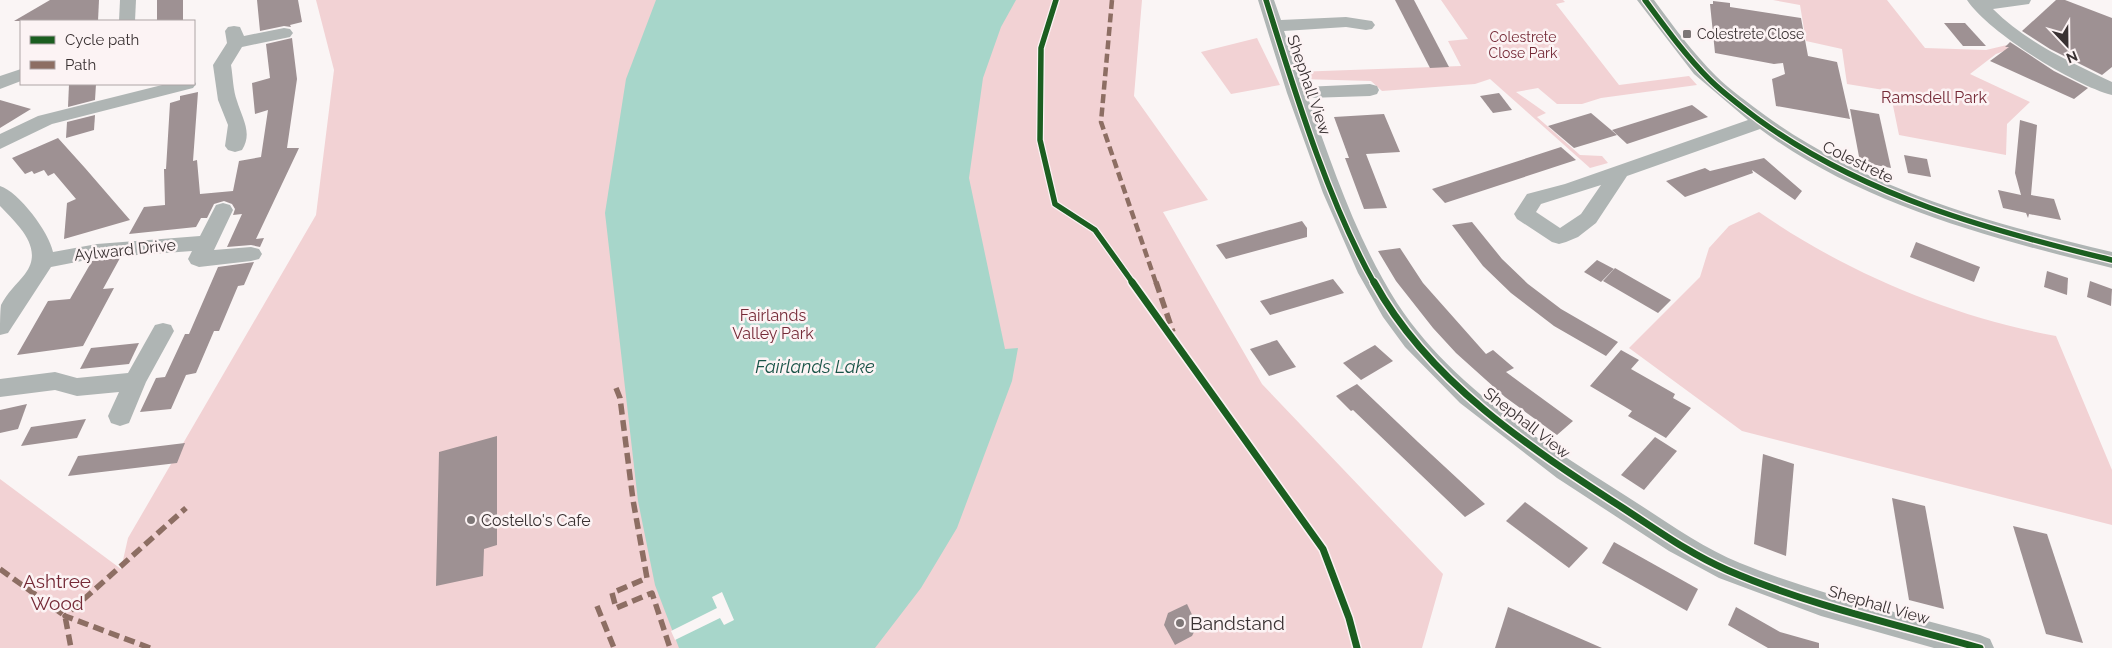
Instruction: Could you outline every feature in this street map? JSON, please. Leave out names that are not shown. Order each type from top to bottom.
[{"type":"street","points":[[127,20],[128,0]]},
{"type":"street","name":"Shephall View","points":[[1266,0],[1296,93],[1352,243],[1391,311],[1423,351],[1466,393],[1566,471],[1661,532],[1726,570],[1830,606],[1980,648]]},
{"type":"street","name":"Colestrete","points":[[1644,0],[1710,80],[1761,122],[1843,172],[1913,204],[2012,236],[2112,260]]},
{"type":"street","points":[[1978,3],[2023,0]]},
{"type":"street","points":[[1978,3],[1998,22],[2031,46],[2112,89]]},
{"type":"street","name":"Shephall View","points":[[1274,26],[1346,22],[1366,25]]},
{"type":"street","points":[[235,146],[238,125],[227,100],[222,75],[222,61],[235,37],[284,33]]},
{"type":"street","points":[[0,83],[20,74]]},
{"type":"street","points":[[195,82],[222,75]]},
{"type":"street","points":[[3,139],[45,120],[128,91],[179,85]]},
{"type":"street","name":"Shephall View","points":[[1296,93],[1370,90]]},
{"type":"street","points":[[1620,171],[1761,122]]},
{"type":"street","points":[[0,328],[9,310],[43,261],[43,252],[34,231],[3,200]]},
{"type":"street","name":"Aylward Drive","points":[[223,210],[199,259],[251,254]]},
{"type":"street","name":"Aylward Drive","points":[[43,261],[97,251],[206,242]]},
{"type":"street","points":[[120,416],[135,381],[163,331]]},
{"type":"street","points":[[0,388],[47,382],[87,387],[135,381]]},
{"type":"green space","name":"Fairlands Valley Park","points":[[316,0],[1142,0],[1134,96],[1208,200],[1163,212],[1262,384],[1443,574],[1422,648],[0,648],[0,479],[121,569],[128,538],[316,215],[334,70]]},
{"type":"green space","name":"Colestrete Close Park","points":[[1441,0],[1563,0],[1565,2],[1556,4],[1619,85],[1689,76],[1697,85],[1601,98],[1582,104],[1557,104],[1538,88],[1516,92],[1546,113],[1537,117],[1580,155],[1602,156],[1608,163],[1590,168],[1490,79],[1475,84],[1382,91],[1371,81],[1300,79],[1295,72],[1461,66],[1448,41],[1468,39]]},
{"type":"green space","name":"Ramsdell Park","points":[[1773,0],[1887,0],[1925,48],[1986,50],[2007,45],[2012,48],[1996,54],[1970,74],[2030,102],[2007,124],[2006,155],[1899,135],[1890,91],[1847,84],[1842,49],[1806,41],[1800,5]]},
{"type":"green space","points":[[1257,38],[1280,85],[1231,94],[1201,52]]},
{"type":"green space","points":[[1759,212],[1827,254],[1863,273],[1901,289],[1978,317],[2056,336],[2112,470],[2112,525],[1742,431],[1629,348],[1700,277],[1709,248],[1729,226]]},
{"type":"water","name":"Fairlands Lake","points":[[656,0],[1016,0],[1001,27],[983,78],[969,178],[1005,349],[1018,348],[1012,381],[957,528],[921,588],[875,648],[679,648],[655,585],[638,501],[605,213],[626,79]]},
{"type":"pier","points":[[722,592],[734,620],[724,625],[720,618],[675,640],[671,631],[717,608],[712,597]]},
{"type":"building","points":[[50,0],[99,0],[98,20],[14,21]]},
{"type":"building","points":[[157,0],[183,0],[183,20],[157,20]]},
{"type":"building","points":[[257,0],[298,0],[302,22],[290,25],[291,27],[284,26],[260,31]]},
{"type":"building","points":[[1395,0],[1414,0],[1449,67],[1430,68]]},
{"type":"building","points":[[2056,0],[2065,0],[2112,18],[2112,67],[2102,75],[2050,49],[2022,31]]},
{"type":"building","points":[[1713,1],[1730,3],[1730,7],[1801,18],[1808,56],[1837,62],[1850,119],[1776,106],[1772,79],[1785,74],[1783,63],[1774,64],[1715,53],[1710,4],[1713,4]]},
{"type":"building","points":[[1944,23],[1965,23],[1986,46],[1963,46]]},
{"type":"building","points":[[292,38],[297,79],[287,148],[299,148],[256,239],[264,238],[260,247],[251,245],[227,247],[242,214],[233,215],[235,209],[232,204],[224,201],[214,204],[207,218],[201,218],[196,227],[129,234],[144,207],[165,205],[164,169],[166,169],[170,103],[180,100],[180,96],[198,92],[193,161],[197,160],[200,194],[233,191],[239,161],[261,157],[268,110],[255,114],[252,83],[270,78],[266,44]]},
{"type":"building","points":[[2010,42],[2054,71],[2088,88],[2074,99],[1990,61],[2009,47],[2005,47]]},
{"type":"building","points":[[69,85],[96,85],[95,100],[68,107]]},
{"type":"building","points":[[1499,93],[1512,110],[1493,113],[1480,96]]},
{"type":"building","points":[[0,100],[31,109],[0,128]]},
{"type":"building","points":[[1692,105],[1708,117],[1627,144],[1612,130]]},
{"type":"building","points":[[1850,109],[1879,114],[1891,168],[1860,162]]},
{"type":"building","points":[[1591,113],[1617,135],[1574,148],[1548,126]]},
{"type":"building","points":[[1384,114],[1400,152],[1366,154],[1387,208],[1364,209],[1345,158],[1349,158],[1334,117]]},
{"type":"building","points":[[95,115],[94,130],[66,138],[67,122]]},
{"type":"building","points":[[2020,120],[2037,125],[2031,195],[2054,199],[2061,220],[2029,214],[2028,218],[2026,213],[2003,208],[1998,190],[2021,195],[2015,173]]},
{"type":"building","points":[[58,138],[130,220],[64,239],[67,203],[76,199],[54,173],[48,176],[44,170],[34,174],[32,171],[25,174],[12,158]]},
{"type":"building","points":[[1561,147],[1576,160],[1445,203],[1432,189]]},
{"type":"building","points":[[1904,155],[1927,159],[1931,177],[1908,173]]},
{"type":"building","points":[[1764,158],[1802,191],[1795,200],[1752,170],[1753,173],[1685,197],[1666,181],[1705,168],[1710,171]]},
{"type":"building","points":[[1302,221],[1307,228],[1307,237],[1226,259],[1216,245]]},
{"type":"building","points":[[1472,222],[1502,259],[1528,284],[1561,309],[1618,342],[1606,356],[1554,326],[1511,293],[1483,266],[1452,225]]},
{"type":"building","points":[[1916,242],[1980,267],[1974,282],[1910,257]]},
{"type":"building","points":[[1400,248],[1423,283],[1486,354],[1493,350],[1514,368],[1506,372],[1573,421],[1557,435],[1505,397],[1456,353],[1433,328],[1396,281],[1378,251]]},
{"type":"building","points":[[120,258],[103,289],[114,288],[83,346],[17,355],[48,301],[70,299],[92,261]]},
{"type":"building","points":[[1597,260],[1614,269],[1601,282],[1584,272]]},
{"type":"building","points":[[254,262],[244,285],[238,286],[219,331],[214,331],[196,373],[186,375],[171,409],[140,412],[156,378],[165,377],[185,334],[189,334],[218,267]]},
{"type":"building","points":[[1615,268],[1671,300],[1658,313],[1603,281]]},
{"type":"building","points":[[2047,271],[2068,278],[2067,295],[2044,287]]},
{"type":"building","points":[[1333,279],[1344,293],[1270,315],[1260,301]]},
{"type":"building","points":[[2090,281],[2112,289],[2111,306],[2087,297]]},
{"type":"building","points":[[1277,340],[1296,367],[1269,376],[1250,349]]},
{"type":"building","points":[[139,343],[129,364],[80,369],[91,348]]},
{"type":"building","points":[[1375,345],[1393,361],[1361,380],[1343,363]]},
{"type":"building","points":[[1621,350],[1639,360],[1631,369],[1675,394],[1673,398],[1691,408],[1666,438],[1628,416],[1632,411],[1590,386]]},
{"type":"building","points":[[1357,384],[1485,504],[1465,517],[1336,396]]},
{"type":"building","points":[[27,404],[18,429],[0,433],[0,410]]},
{"type":"building","points":[[86,419],[77,438],[21,446],[31,427]]},
{"type":"building","points":[[497,436],[497,545],[484,549],[483,576],[436,586],[439,452]]},
{"type":"building","points":[[1655,437],[1677,451],[1644,490],[1621,475]]},
{"type":"building","points":[[185,443],[177,463],[68,476],[78,456]]},
{"type":"building","points":[[1763,454],[1794,464],[1786,556],[1754,544]]},
{"type":"building","points":[[1892,498],[1925,506],[1944,609],[1909,600]]},
{"type":"building","points":[[1525,502],[1588,548],[1569,568],[1506,521]]},
{"type":"building","points":[[2013,526],[2047,534],[2083,643],[2046,634]]},
{"type":"building","points":[[1614,542],[1698,589],[1687,611],[1602,563]]},
{"type":"building","name":"Bandstand","points":[[1187,604],[1195,621],[1195,630],[1192,636],[1175,645],[1164,625],[1168,613]]},
{"type":"building","points":[[1508,607],[1602,648],[1495,648]]},
{"type":"building","points":[[1736,607],[1780,632],[1819,643],[1819,648],[1768,648],[1728,625]]},
{"type":"marked path","points":[[1112,0],[1101,122],[1173,332]]},
{"type":"marked path","points":[[616,388],[620,398],[633,500],[647,578],[612,593],[616,608],[652,593],[670,648]]},
{"type":"marked path","points":[[150,648],[65,616],[186,508]]},
{"type":"marked path","points":[[0,569],[65,616],[71,648]]},
{"type":"marked path","points":[[597,606],[614,648]]},
{"type":"cycle path","points":[[1056,0],[1041,48],[1040,140],[1055,204],[1095,230],[1323,549],[1349,618],[1357,648]]},
{"type":"cycle path","points":[[1266,0],[1297,95],[1333,193],[1368,273],[1391,311],[1413,341],[1439,369],[1500,422],[1533,447],[1703,558],[1728,570],[1790,593],[1980,648]]},
{"type":"cycle path","points":[[1645,0],[1683,51],[1713,83],[1782,136],[1826,162],[1871,185],[1965,221],[2112,260]]},
{"type":"place","name":"Colestrete Close","points":[[1687,34]]},
{"type":"place","name":"Costello's Cafe","points":[[471,520]]},
{"type":"place","name":"Bandstand","points":[[1180,623]]},
{"type":"park label","name":"Ashtree Wood","points":[[57,592]]}]
